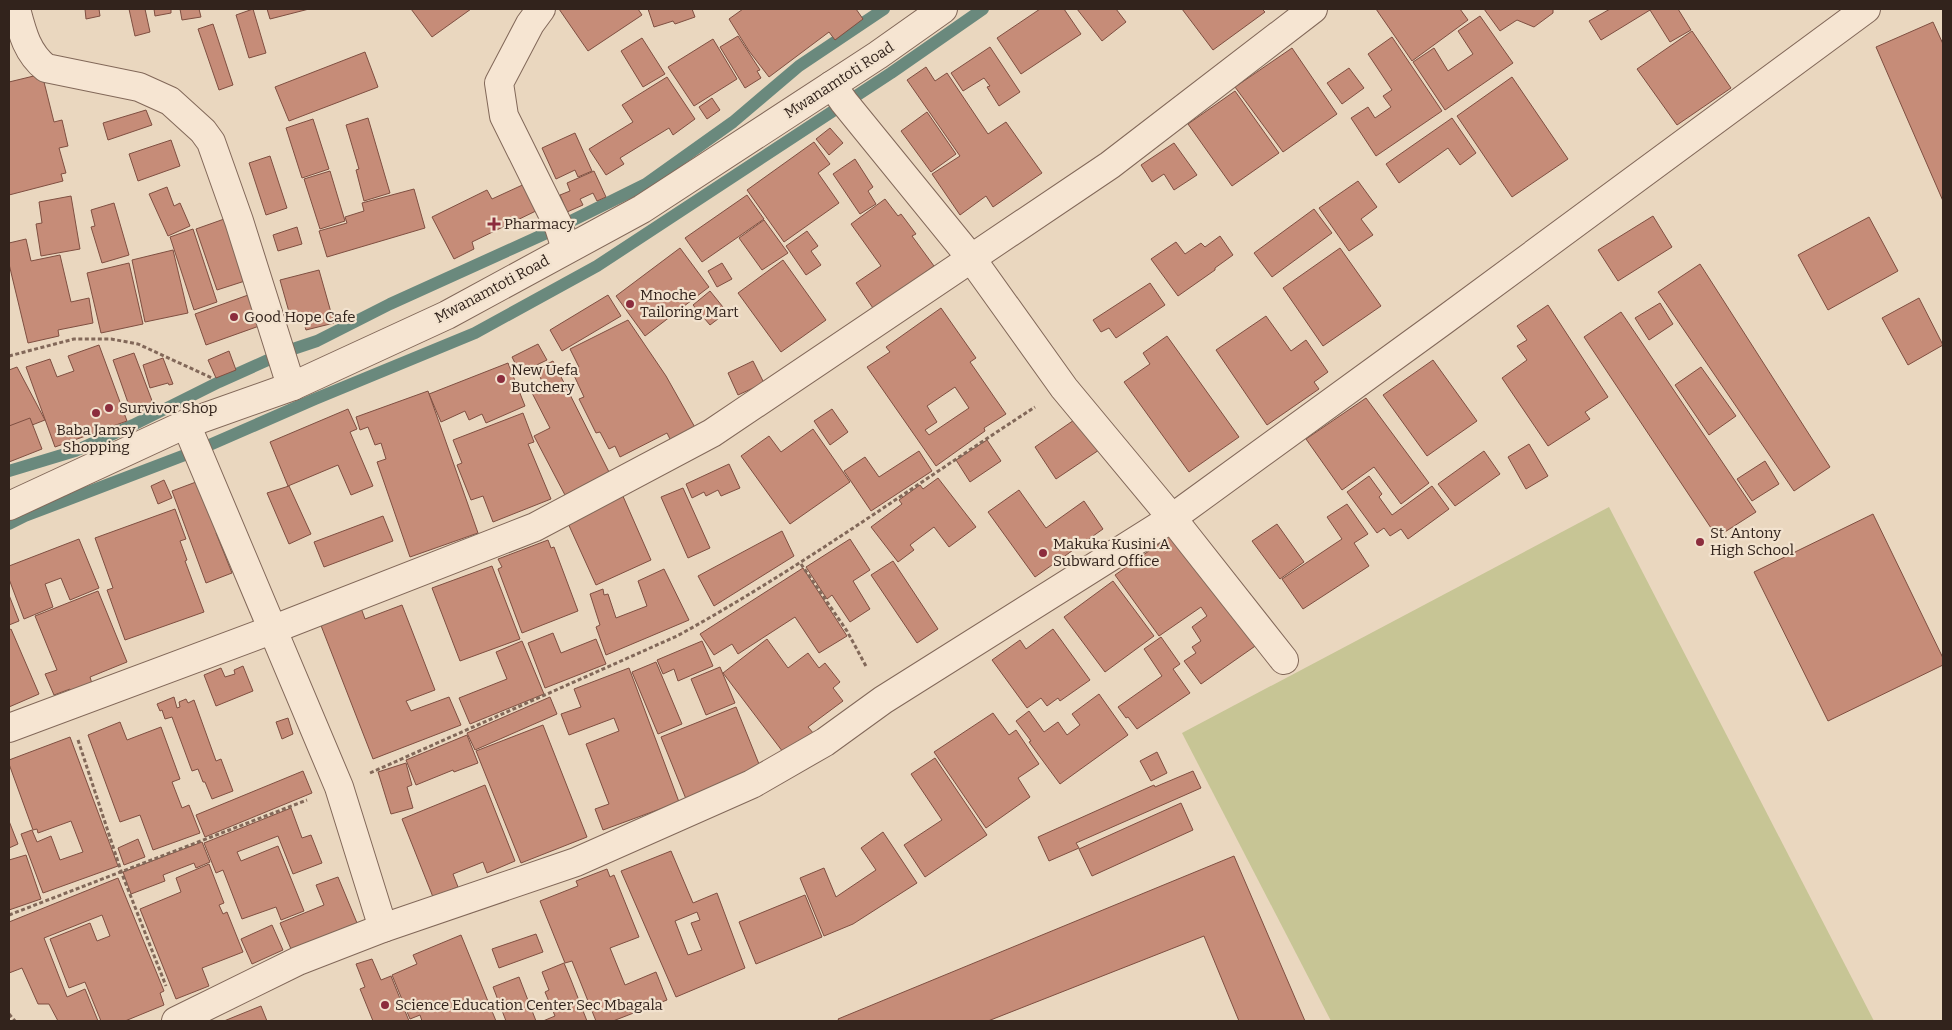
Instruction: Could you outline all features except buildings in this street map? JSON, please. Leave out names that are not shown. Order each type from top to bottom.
[{"type":"street","points":[[16,9],[26,42],[37,61],[46,68],[139,87],[153,92],[170,100],[179,107],[212,142],[287,373],[293,386]]},
{"type":"street","points":[[541,9],[530,24],[499,84],[504,116],[559,226],[566,249]]},
{"type":"street","name":"Mwanamtoti Road","points":[[9,506],[186,424],[293,386],[447,315],[642,209],[832,85],[943,9]]},
{"type":"street","points":[[9,728],[274,629],[535,527],[712,433],[1110,165],[1313,9]]},
{"type":"street","points":[[177,1020],[298,961],[383,928],[576,862],[752,784],[826,742],[883,700],[1172,518],[1866,9]]},
{"type":"street","points":[[832,85],[850,110],[971,258],[1064,388],[1172,518],[1284,660]]},
{"type":"street","points":[[186,424],[339,787],[383,928]]},
{"type":"path","points":[[9,356],[74,339],[111,339],[138,344],[189,366],[251,401]]},
{"type":"path","points":[[9,915],[339,787],[677,636],[801,564],[1064,388]]},
{"type":"path","points":[[801,564],[847,632],[883,700]]},
{"type":"path","points":[[67,706],[122,870],[177,1020]]},
{"type":"path","points":[[9,1014],[15,1021]]},
{"type":"shaded area","points":[[1609,507],[1874,1021],[1331,1021],[1182,733]]},
{"type":"waterway","points":[[9,471],[75,451],[133,425],[219,382],[290,350],[317,341],[390,304],[551,231],[646,184],[733,122],[799,66],[884,9]]},
{"type":"waterway","points":[[9,524],[25,516],[198,450],[475,333],[597,266],[891,73],[983,9]]},
{"type":"place","name":"Pharmacy","points":[[494,224]]},
{"type":"place","name":"Mnoche Tailoring Mart","points":[[630,304]]},
{"type":"place","name":"Good Hope Cafe","points":[[234,317]]},
{"type":"place","name":"New Uefa Butchery","points":[[501,379]]},
{"type":"place","name":"Survivor Shop","points":[[109,408]]},
{"type":"place","name":"Baba Jamsy Shopping","points":[[96,413]]},
{"type":"place","name":"St. Antony High School","points":[[1700,542]]},
{"type":"place","name":"Makuka Kusini A Subward Office","points":[[1043,553]]},
{"type":"place","name":"Science Education Center Sec Mbagala","points":[[385,1005]]}]
